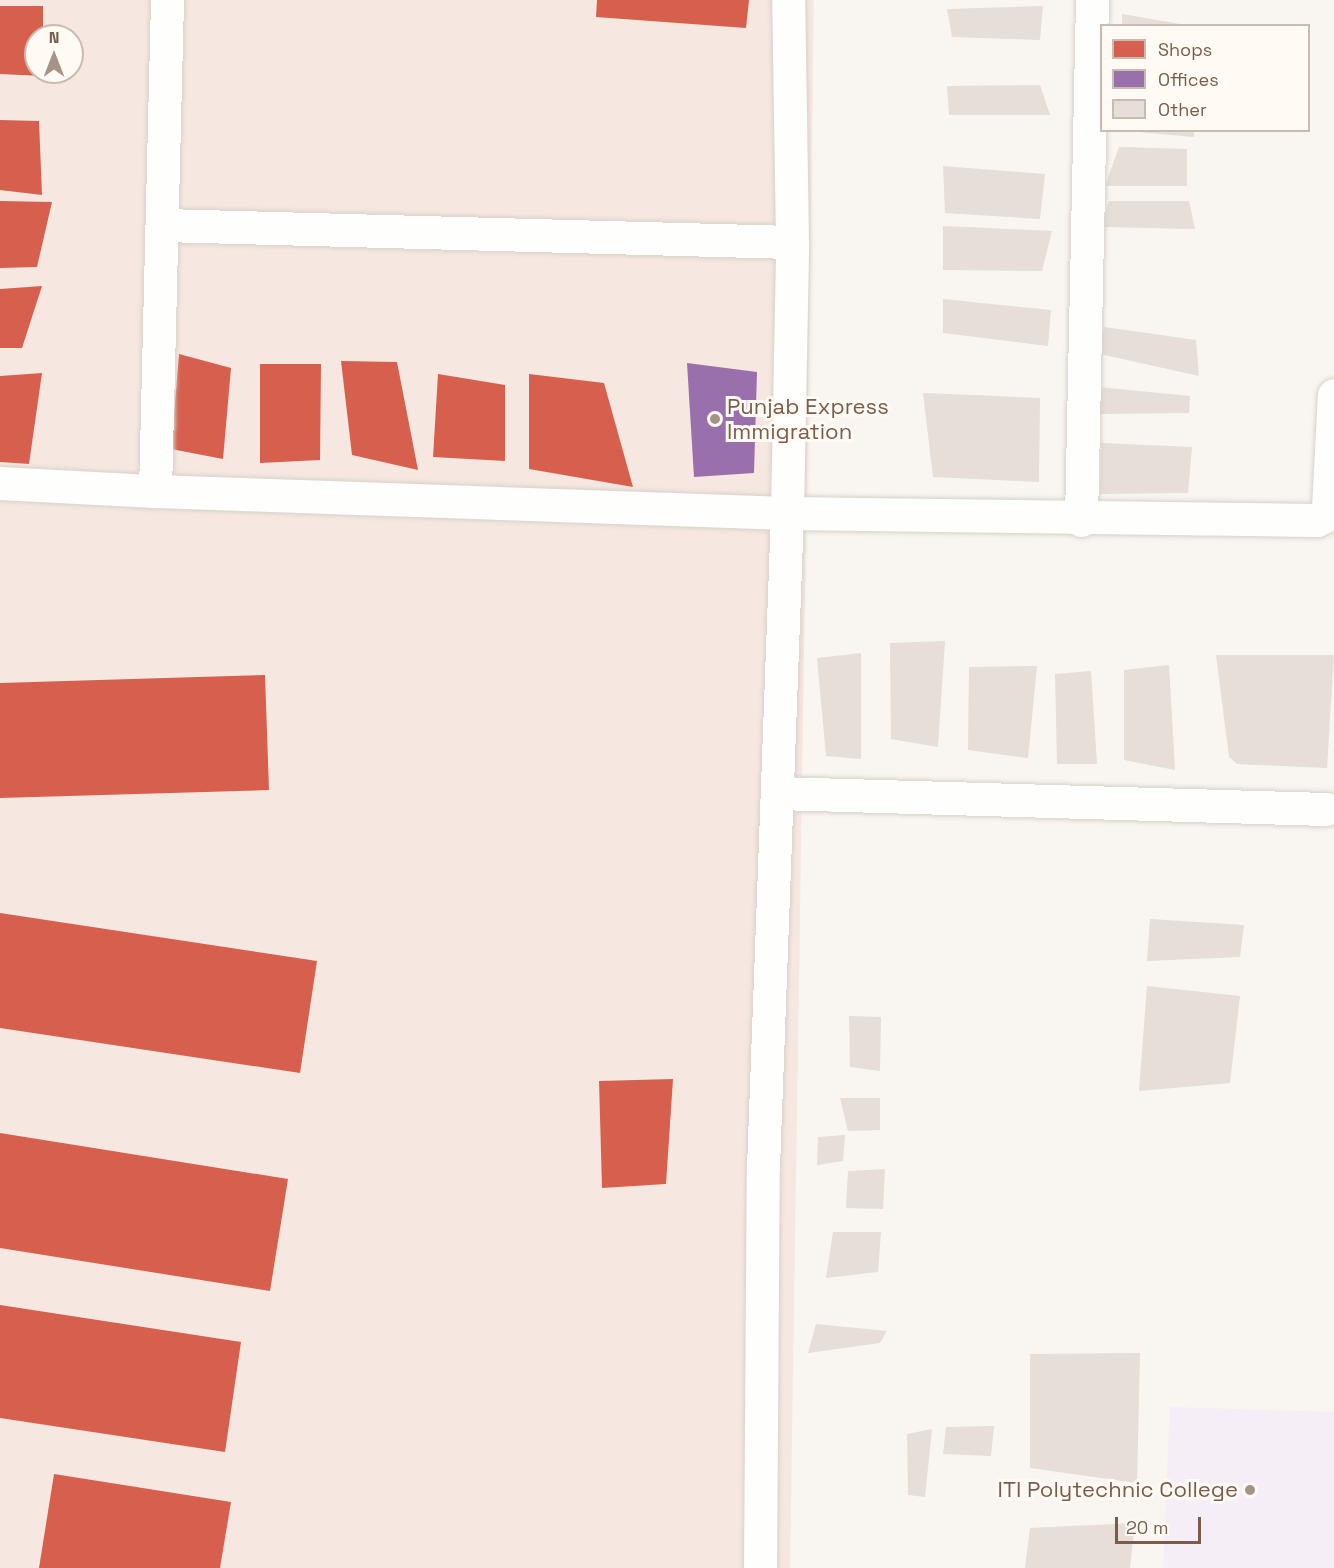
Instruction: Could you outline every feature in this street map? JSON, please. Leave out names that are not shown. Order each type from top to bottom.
[{"type":"street","points":[[155,491],[167,0]]},
{"type":"street","points":[[760,1568],[763,1167],[787,513],[792,242],[788,0]]},
{"type":"street","points":[[1081,520],[1092,0]]},
{"type":"street","points":[[163,225],[792,242]]},
{"type":"street","points":[[0,483],[155,491],[787,513],[1081,520],[1317,520],[1325,516],[1328,508],[1334,396]]},
{"type":"street","points":[[777,793],[1326,808]]},
{"type":"shaded area","points":[[0,0],[814,0],[790,1568],[0,1568]]},
{"type":"shaded area","name":"ITI Polytechnic College","points":[[1170,1407],[1334,1412],[1334,1568],[1163,1568]]},
{"type":"building: Shops","points":[[597,0],[749,0],[746,28],[596,17]]},
{"type":"building: Shops","points":[[0,6],[43,6],[43,24],[24,24],[24,75],[0,74]]},
{"type":"building: Shops","points":[[0,120],[39,121],[42,195],[0,190]]},
{"type":"building: Shops","points":[[0,201],[52,202],[37,267],[0,268]]},
{"type":"building: Shops","points":[[42,286],[22,348],[0,348],[0,289]]},
{"type":"building: Shops","points":[[179,354],[231,368],[223,459],[171,449]]},
{"type":"building: Shops","points":[[341,361],[397,362],[418,470],[352,455]]},
{"type":"building: Shops","points":[[260,364],[321,364],[320,460],[260,463]]},
{"type":"building: Shops","points":[[42,373],[29,464],[0,462],[0,376]]},
{"type":"building: Shops","points":[[438,374],[505,385],[505,461],[433,457]]},
{"type":"building: Shops","points":[[529,374],[604,383],[633,487],[529,469]]},
{"type":"building: Shops","points":[[265,675],[269,790],[0,798],[0,683]]},
{"type":"building: Shops","points":[[0,913],[317,961],[300,1073],[0,1028]]},
{"type":"building: Shops","points":[[673,1079],[666,1184],[602,1188],[599,1081]]},
{"type":"building: Shops","points":[[0,1133],[288,1179],[270,1291],[0,1248]]},
{"type":"building: Shops","points":[[0,1305],[241,1342],[225,1452],[0,1418]]},
{"type":"building: Shops","points":[[54,1474],[231,1502],[220,1568],[39,1568]]},
{"type":"building: Offices","points":[[687,363],[757,372],[754,473],[694,477]]},
{"type":"building: Other","points":[[1043,6],[1040,40],[952,37],[947,9]]},
{"type":"building: Other","points":[[1122,14],[1180,24],[1122,24]]},
{"type":"building: Other","points":[[1040,85],[1050,115],[949,115],[947,86]]},
{"type":"building: Other","points":[[1138,132],[1194,132],[1194,137]]},
{"type":"building: Other","points":[[1119,147],[1187,149],[1187,186],[1105,186]]},
{"type":"building: Other","points":[[943,166],[1045,174],[1040,219],[945,213]]},
{"type":"building: Other","points":[[1109,201],[1189,201],[1195,229],[1102,227]]},
{"type":"building: Other","points":[[943,226],[1052,231],[1042,271],[943,270]]},
{"type":"building: Other","points":[[943,299],[1051,310],[1048,346],[943,333]]},
{"type":"building: Other","points":[[1104,327],[1196,340],[1199,376],[1100,354]]},
{"type":"building: Other","points":[[1099,387],[1190,396],[1189,413],[1098,414]]},
{"type":"building: Other","points":[[923,393],[1040,398],[1039,482],[933,477]]},
{"type":"building: Other","points":[[1101,443],[1192,447],[1188,493],[1100,494]]},
{"type":"building: Other","points":[[945,641],[938,747],[891,739],[890,643]]},
{"type":"building: Other","points":[[861,653],[861,759],[826,756],[817,658]]},
{"type":"building: Other","points":[[1216,655],[1334,655],[1327,768],[1237,764],[1229,757]]},
{"type":"building: Other","points":[[1169,665],[1175,770],[1124,760],[1124,670]]},
{"type":"building: Other","points":[[1037,666],[1028,758],[968,750],[969,667]]},
{"type":"building: Other","points":[[1091,671],[1097,764],[1057,764],[1055,674]]},
{"type":"building: Other","points":[[1150,919],[1244,925],[1240,957],[1147,961]]},
{"type":"building: Other","points":[[1147,986],[1240,996],[1230,1083],[1139,1091]]},
{"type":"building: Other","points":[[849,1016],[881,1017],[880,1071],[850,1067]]},
{"type":"building: Other","points":[[840,1098],[880,1098],[880,1130],[848,1131]]},
{"type":"building: Other","points":[[845,1135],[843,1161],[817,1165],[818,1137]]},
{"type":"building: Other","points":[[885,1169],[883,1209],[846,1208],[848,1171]]},
{"type":"building: Other","points":[[833,1232],[881,1232],[878,1272],[826,1278]]},
{"type":"building: Other","points":[[816,1324],[887,1331],[880,1343],[808,1353]]},
{"type":"building: Other","points":[[1140,1353],[1137,1483],[1030,1468],[1030,1354]]},
{"type":"building: Other","points":[[994,1426],[991,1456],[943,1454],[946,1427]]},
{"type":"building: Other","points":[[932,1429],[925,1497],[908,1495],[907,1434]]},
{"type":"building: Other","points":[[1135,1523],[1130,1568],[1025,1568],[1030,1528]]},
{"type":"place","name":"Punjab Express Immigration","points":[[715,419]]},
{"type":"place","name":"ITI Polytechnic College","points":[[1250,1490]]}]
